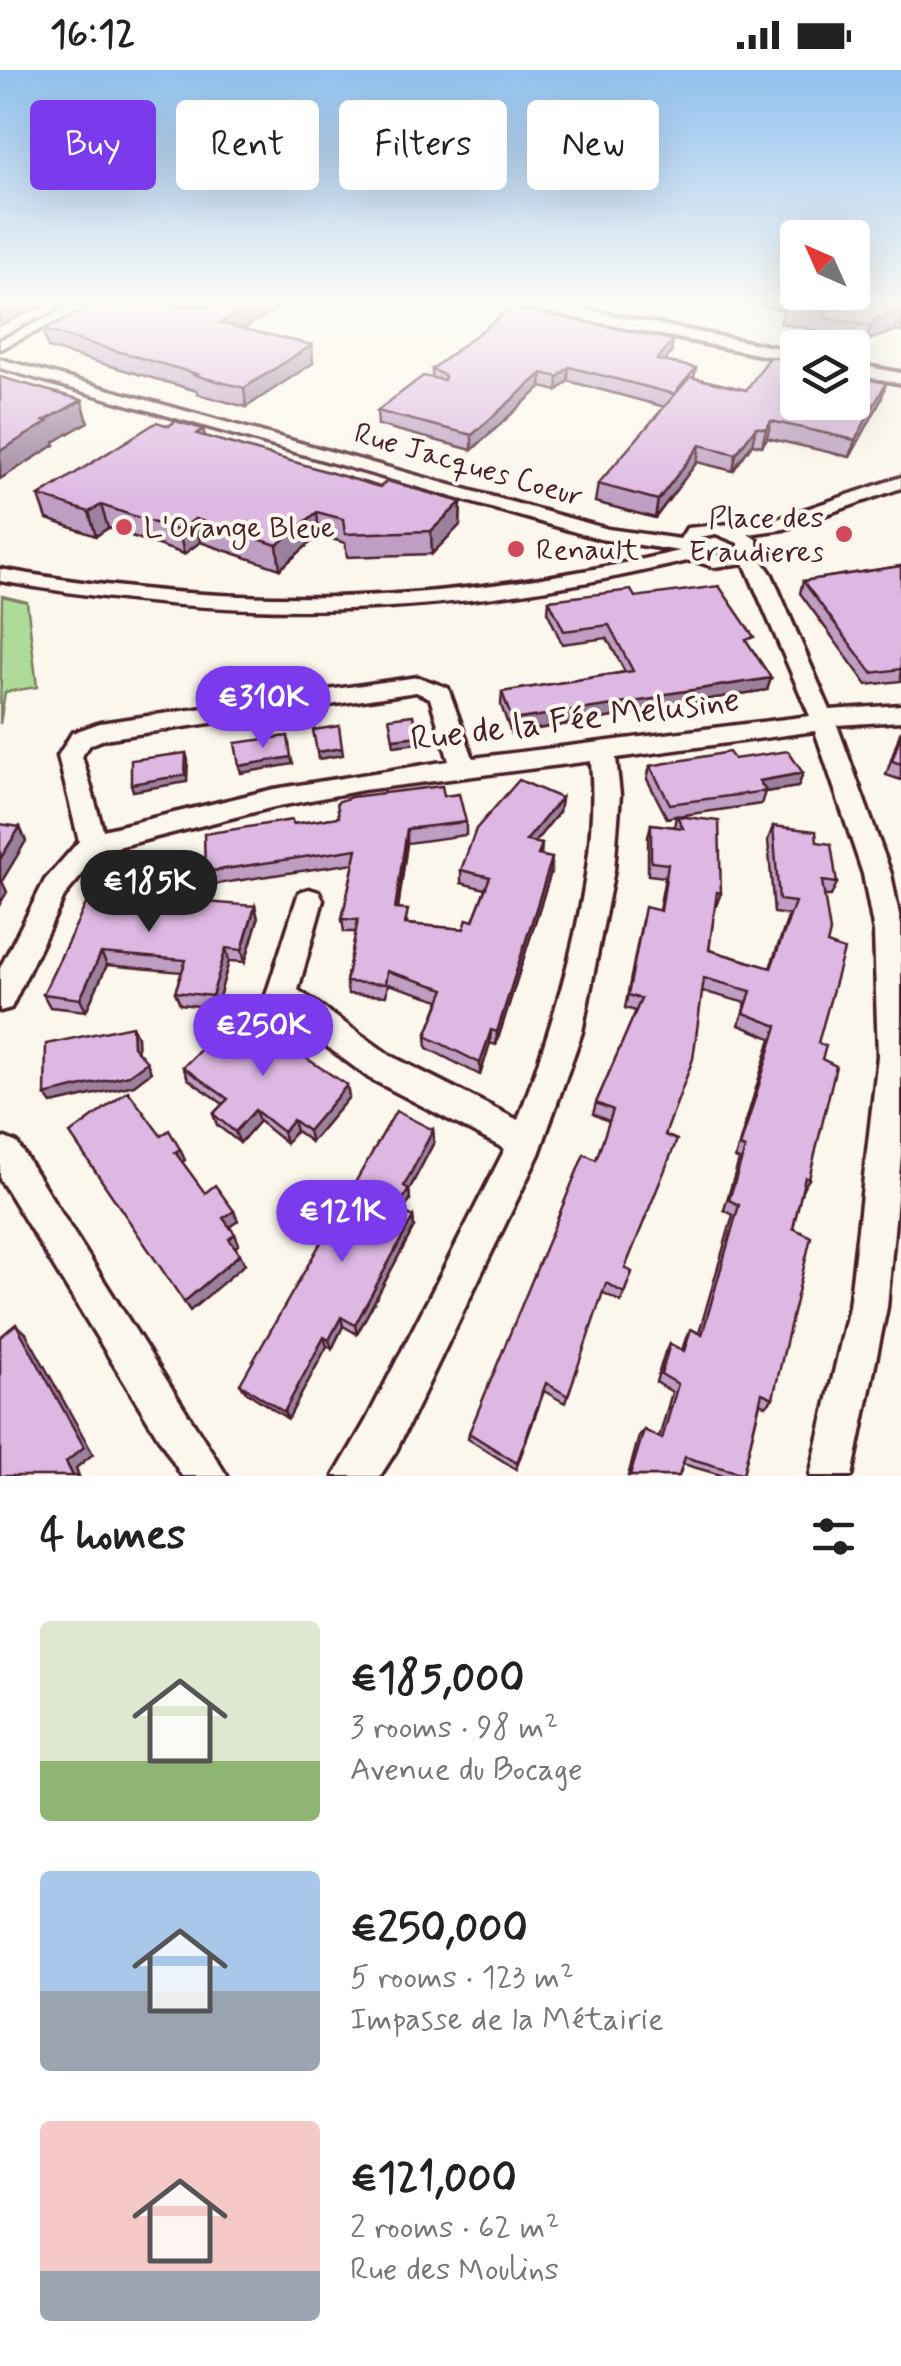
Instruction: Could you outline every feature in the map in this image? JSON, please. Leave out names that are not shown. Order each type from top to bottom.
[{"type":"street","name":"Rue Jacques Coeur","points":[[30,371],[607,535],[692,544]]},
{"type":"street","points":[[870,372],[901,378]]},
{"type":"street","points":[[0,575],[154,600],[375,608],[488,597],[600,578],[692,544],[709,528],[777,525],[901,482]]},
{"type":"street","points":[[724,562],[749,550],[777,525]]},
{"type":"street","points":[[728,530],[749,550],[767,588],[889,878],[894,1056],[868,1307],[832,1476]]},
{"type":"street","points":[[692,544],[767,588]]},
{"type":"street","points":[[0,998],[55,888],[93,843],[70,756],[81,739],[100,731],[418,684],[440,693],[463,766]]},
{"type":"street","name":"Rue de la Fée Melusine","points":[[93,843],[274,798],[463,766],[901,713]]},
{"type":"street","points":[[355,1476],[380,1436],[527,1142],[566,1032],[600,870],[606,795],[603,752]]},
{"type":"street","points":[[309,900],[281,995],[380,1066],[527,1142]]},
{"type":"street","points":[[2,1151],[206,1476]]},
{"type":"green space","points":[[2,596],[27,602],[37,687],[5,692],[0,724]]},
{"type":"building","points":[[185,371],[271,371],[244,388],[194,375],[197,374]]},
{"type":"building","points":[[435,371],[565,371],[558,377],[542,373],[472,435],[377,411],[423,376],[444,380],[445,376]]},
{"type":"building","points":[[583,371],[694,371],[674,394]]},
{"type":"building","points":[[760,371],[780,371],[780,420],[866,420],[855,440],[771,421],[766,429],[756,427],[736,454],[700,445],[658,500],[598,484],[690,377],[746,390]]},
{"type":"building","points":[[0,377],[82,400],[0,451]]},
{"type":"building","points":[[870,380],[886,383],[870,412]]},
{"type":"building","points":[[175,421],[203,429],[197,434],[380,487],[387,481],[461,502],[431,531],[345,534],[343,519],[317,512],[277,545],[195,519],[179,531],[101,505],[89,512],[39,496],[157,422],[169,426]]},
{"type":"building","points":[[901,566],[901,669],[872,673],[803,581]]},
{"type":"building","points":[[719,586],[754,637],[746,640],[771,678],[512,720],[502,692],[633,671],[609,625],[564,631],[549,600],[631,590],[635,597]]},
{"type":"building","points":[[413,715],[418,736],[393,739],[389,718]]},
{"type":"building","points":[[339,726],[342,748],[317,752],[313,730]]},
{"type":"building","points":[[901,733],[901,764],[892,761]]},
{"type":"building","points":[[288,736],[291,757],[239,766],[235,743]]},
{"type":"building","points":[[788,751],[803,773],[759,781],[766,791],[670,804],[650,766],[729,752],[734,759]]},
{"type":"building","points":[[186,753],[185,775],[131,784],[131,760]]},
{"type":"building","points":[[519,780],[561,798],[526,841],[542,844],[538,855],[552,858],[497,1032],[491,1030],[480,1063],[426,1036],[445,989],[387,971],[385,984],[346,982],[358,920],[342,919],[357,849],[205,872],[204,834],[339,817],[337,802],[351,797],[442,786],[444,796],[459,794],[466,822],[407,829],[395,909],[408,910],[405,924],[464,929],[467,919],[473,921],[490,877],[461,870],[476,829]]},
{"type":"building","points":[[677,816],[719,821],[721,893],[717,892],[709,950],[771,968],[795,902],[779,900],[773,826],[816,831],[817,842],[831,844],[837,883],[822,881],[830,932],[827,944],[844,950],[818,1043],[826,1046],[822,1059],[836,1066],[793,1228],[811,1237],[773,1398],[762,1393],[743,1474],[685,1457],[679,1476],[630,1476],[644,1430],[662,1439],[678,1384],[661,1374],[670,1344],[684,1351],[691,1329],[702,1335],[739,1205],[729,1200],[745,1149],[740,1147],[777,1026],[744,1013],[751,991],[704,978],[693,1059],[665,1135],[677,1140],[625,1268],[632,1272],[624,1293],[606,1283],[568,1396],[546,1383],[517,1463],[469,1433],[584,1154],[596,1160],[613,1110],[596,1103],[641,999],[628,995],[645,907],[661,911],[668,864],[651,862],[651,824],[683,828]]},
{"type":"building","points":[[0,824],[20,827],[0,859]]},
{"type":"building","points":[[108,858],[140,862],[129,884],[107,888],[108,893],[194,905],[194,901],[255,906],[242,950],[226,948],[212,996],[175,992],[186,960],[101,953],[80,999],[43,994]]},
{"type":"building","points":[[230,1020],[243,1029],[251,1022],[347,1085],[308,1131],[293,1120],[283,1132],[255,1110],[235,1132],[213,1114],[228,1099],[183,1067]]},
{"type":"building","points":[[132,1026],[133,1046],[147,1062],[129,1075],[45,1095],[46,1044]]},
{"type":"building","points":[[128,1091],[161,1136],[169,1130],[180,1149],[175,1152],[205,1193],[215,1185],[234,1211],[223,1218],[235,1234],[229,1239],[240,1254],[184,1302],[70,1134]]},
{"type":"building","points":[[396,1111],[433,1130],[404,1186],[409,1189],[398,1208],[413,1217],[355,1325],[341,1317],[329,1340],[324,1337],[284,1412],[240,1384]]},
{"type":"building","points":[[16,1324],[84,1447],[66,1462],[73,1476],[0,1476],[0,1337]]},
{"type":"place","name":"L'Orange Bleue","points":[[124,527]]},
{"type":"place","name":"Place des Eraudieres","points":[[844,534]]},
{"type":"place","name":"Renault","points":[[516,549]]}]
